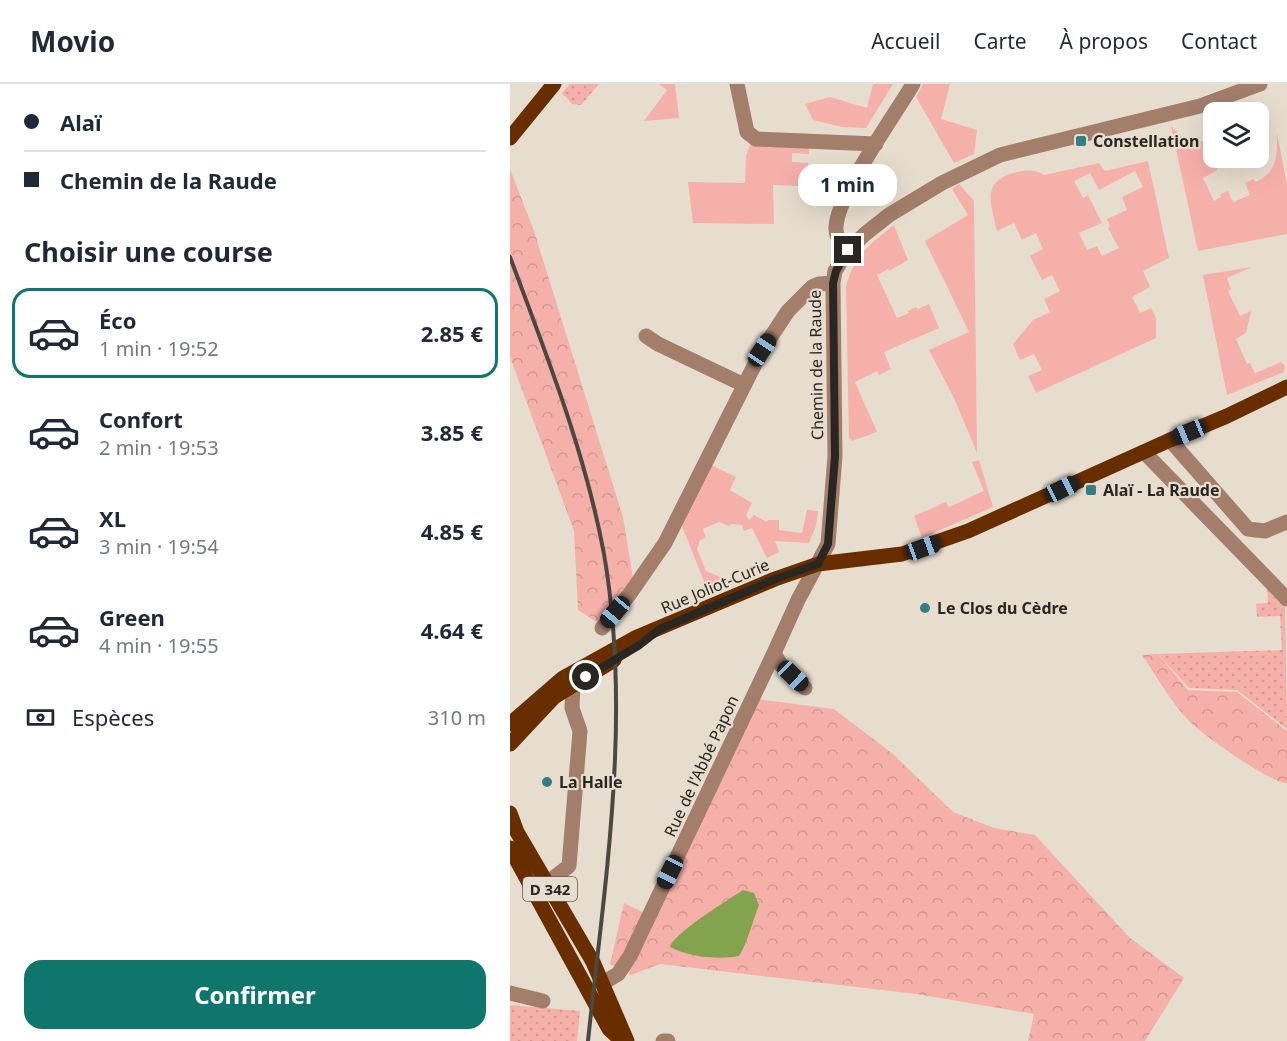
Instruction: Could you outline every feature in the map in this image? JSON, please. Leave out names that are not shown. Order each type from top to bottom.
[{"type":"main road","points":[[510,138],[554,84]]},
{"type":"main road","name":"Rue Joliot-Curie","points":[[510,724],[563,678],[634,638],[775,579],[818,564],[902,554],[923,548],[1004,516],[1287,387]]},
{"type":"main road","name":"Rue Joliot-Curie","points":[[510,744],[554,697],[638,646],[660,629]]},
{"type":"main road","name":"D 342","points":[[510,813],[514,829],[603,983],[627,1041]]},
{"type":"main road","name":"D 342","points":[[510,848],[609,1029],[622,1041]]},
{"type":"street","points":[[736,84],[747,132],[756,139],[876,144]]},
{"type":"street","points":[[913,84],[849,190],[837,216],[836,234],[848,250],[889,215],[942,183],[1000,155],[1200,106],[1260,84]]},
{"type":"street","name":"Chemin de la Raude","points":[[818,564],[828,544],[835,456],[833,283],[836,271],[848,250]]},
{"type":"street","points":[[602,628],[629,595],[665,543],[762,350],[785,316],[812,287],[833,283]]},
{"type":"street","points":[[646,336],[744,385]]},
{"type":"street","points":[[1170,440],[1248,529],[1265,531],[1287,522]]},
{"type":"street","points":[[1144,452],[1287,599]]},
{"type":"street","name":"Rue de l'Abbé Papon","points":[[603,983],[618,974],[630,956],[800,596],[818,564]]},
{"type":"street","points":[[774,653],[781,664],[805,688]]},
{"type":"street","points":[[547,883],[569,866],[580,731],[572,708],[573,684]]},
{"type":"street","points":[[510,993],[543,1001]]},
{"type":"street","points":[[663,1041],[668,1041]]},
{"type":"green space","points":[[570,84],[599,84],[581,105],[572,104],[562,93]]},
{"type":"green space","points":[[659,84],[675,84],[679,118],[644,121],[667,90]]},
{"type":"green space","points":[[873,84],[893,84],[866,128],[842,127],[813,120],[805,104],[830,97],[867,108]]},
{"type":"green space","points":[[923,84],[950,84],[941,119],[977,130],[974,154],[954,163],[916,97]]},
{"type":"green space","points":[[1171,126],[1186,139],[1203,141],[1203,168],[1218,168],[1203,178],[1214,201],[1221,197],[1220,194],[1228,191],[1233,202],[1250,195],[1245,183],[1253,179],[1256,182],[1263,178],[1275,162],[1277,133],[1287,185],[1287,234],[1198,251]]},
{"type":"green space","points":[[750,145],[809,148],[809,154],[792,153],[792,162],[808,163],[808,177],[800,177],[799,186],[773,185],[774,224],[693,223],[688,182],[745,183],[746,156]]},
{"type":"green space","points":[[1148,161],[1169,258],[1143,271],[1150,287],[1132,297],[1140,313],[1151,308],[1156,318],[1156,338],[1036,393],[1028,376],[1042,370],[1034,354],[1020,360],[1013,344],[1033,320],[1050,312],[1044,299],[1060,291],[1052,275],[1042,280],[1030,256],[1043,249],[1036,233],[1022,240],[1014,223],[997,231],[991,202],[993,187],[1005,176],[1024,171],[1034,171],[1044,175],[1099,163],[1105,171]],"holes":[[[1135,171],[1143,187],[1122,197],[1127,210],[1107,219],[1110,226],[1108,228],[1119,248],[1102,256],[1097,246],[1087,250],[1079,233],[1102,223],[1088,195],[1083,198],[1074,181],[1090,173],[1099,190]]]},
{"type":"green space","points":[[510,169],[534,231],[623,517],[633,578],[600,624],[578,610],[574,531],[510,357]]},
{"type":"green space","points":[[959,184],[974,201],[977,453],[954,398],[929,350],[969,332],[925,241],[968,215],[952,189]]},
{"type":"green space","points":[[894,225],[908,260],[877,275],[897,318],[916,307],[918,309],[929,304],[939,328],[884,352],[891,369],[879,375],[877,371],[855,382],[877,432],[852,441],[849,438],[846,287],[858,258]]},
{"type":"green space","points":[[1252,267],[1227,278],[1231,289],[1228,291],[1240,316],[1251,311],[1246,333],[1236,339],[1247,364],[1250,363],[1255,373],[1281,362],[1285,366],[1284,372],[1227,395],[1203,275]]},
{"type":"green space","points":[[979,460],[993,507],[922,538],[914,516],[946,502],[949,507],[984,491],[972,462]]},
{"type":"green space","points":[[711,465],[736,477],[730,490],[752,503],[746,515],[749,520],[754,515],[767,522],[768,520],[779,520],[779,530],[802,533],[807,510],[818,511],[816,526],[809,543],[775,541],[779,552],[767,558],[752,528],[744,531],[742,525],[729,526],[719,522],[703,529],[706,538],[700,540],[697,549],[706,571],[734,583],[709,594],[682,526]]},
{"type":"green space","points":[[1267,589],[1285,606],[1287,729],[1237,690],[1189,688],[1158,654],[1282,650],[1280,616],[1257,617],[1256,604],[1268,603]]},
{"type":"green space","points":[[1158,654],[1188,690],[1237,692],[1287,731],[1287,783],[1268,776],[1241,760],[1188,720],[1142,655]]},
{"type":"green space","points":[[757,699],[834,709],[893,754],[953,812],[994,828],[1035,835],[1130,938],[1184,978],[1145,1041],[1028,1041],[1034,1014],[916,994],[660,964],[631,975],[610,964],[624,903],[654,918]]},
{"type":"green space","points":[[510,1005],[580,1011],[577,1041],[510,1041]]},
{"type":"shaded area","points":[[743,890],[754,893],[759,905],[739,956],[704,957],[670,947],[691,925]]},
{"type":"railway","points":[[510,257],[563,403],[586,478],[604,554],[612,615],[616,676],[613,798],[588,1041]]},
{"type":"place","name":"Constellation","points":[[1081,141]]},
{"type":"place","name":"Alaï - La Raude","points":[[1091,490]]},
{"type":"place","name":"Le Clos du Cèdre","points":[[925,608]]},
{"type":"place","name":"La Halle","points":[[547,782]]},
{"type":"route","points":[[586,677],[638,646],[660,629],[775,579],[818,564],[828,544],[835,456],[833,283],[836,271],[848,250]]}]
